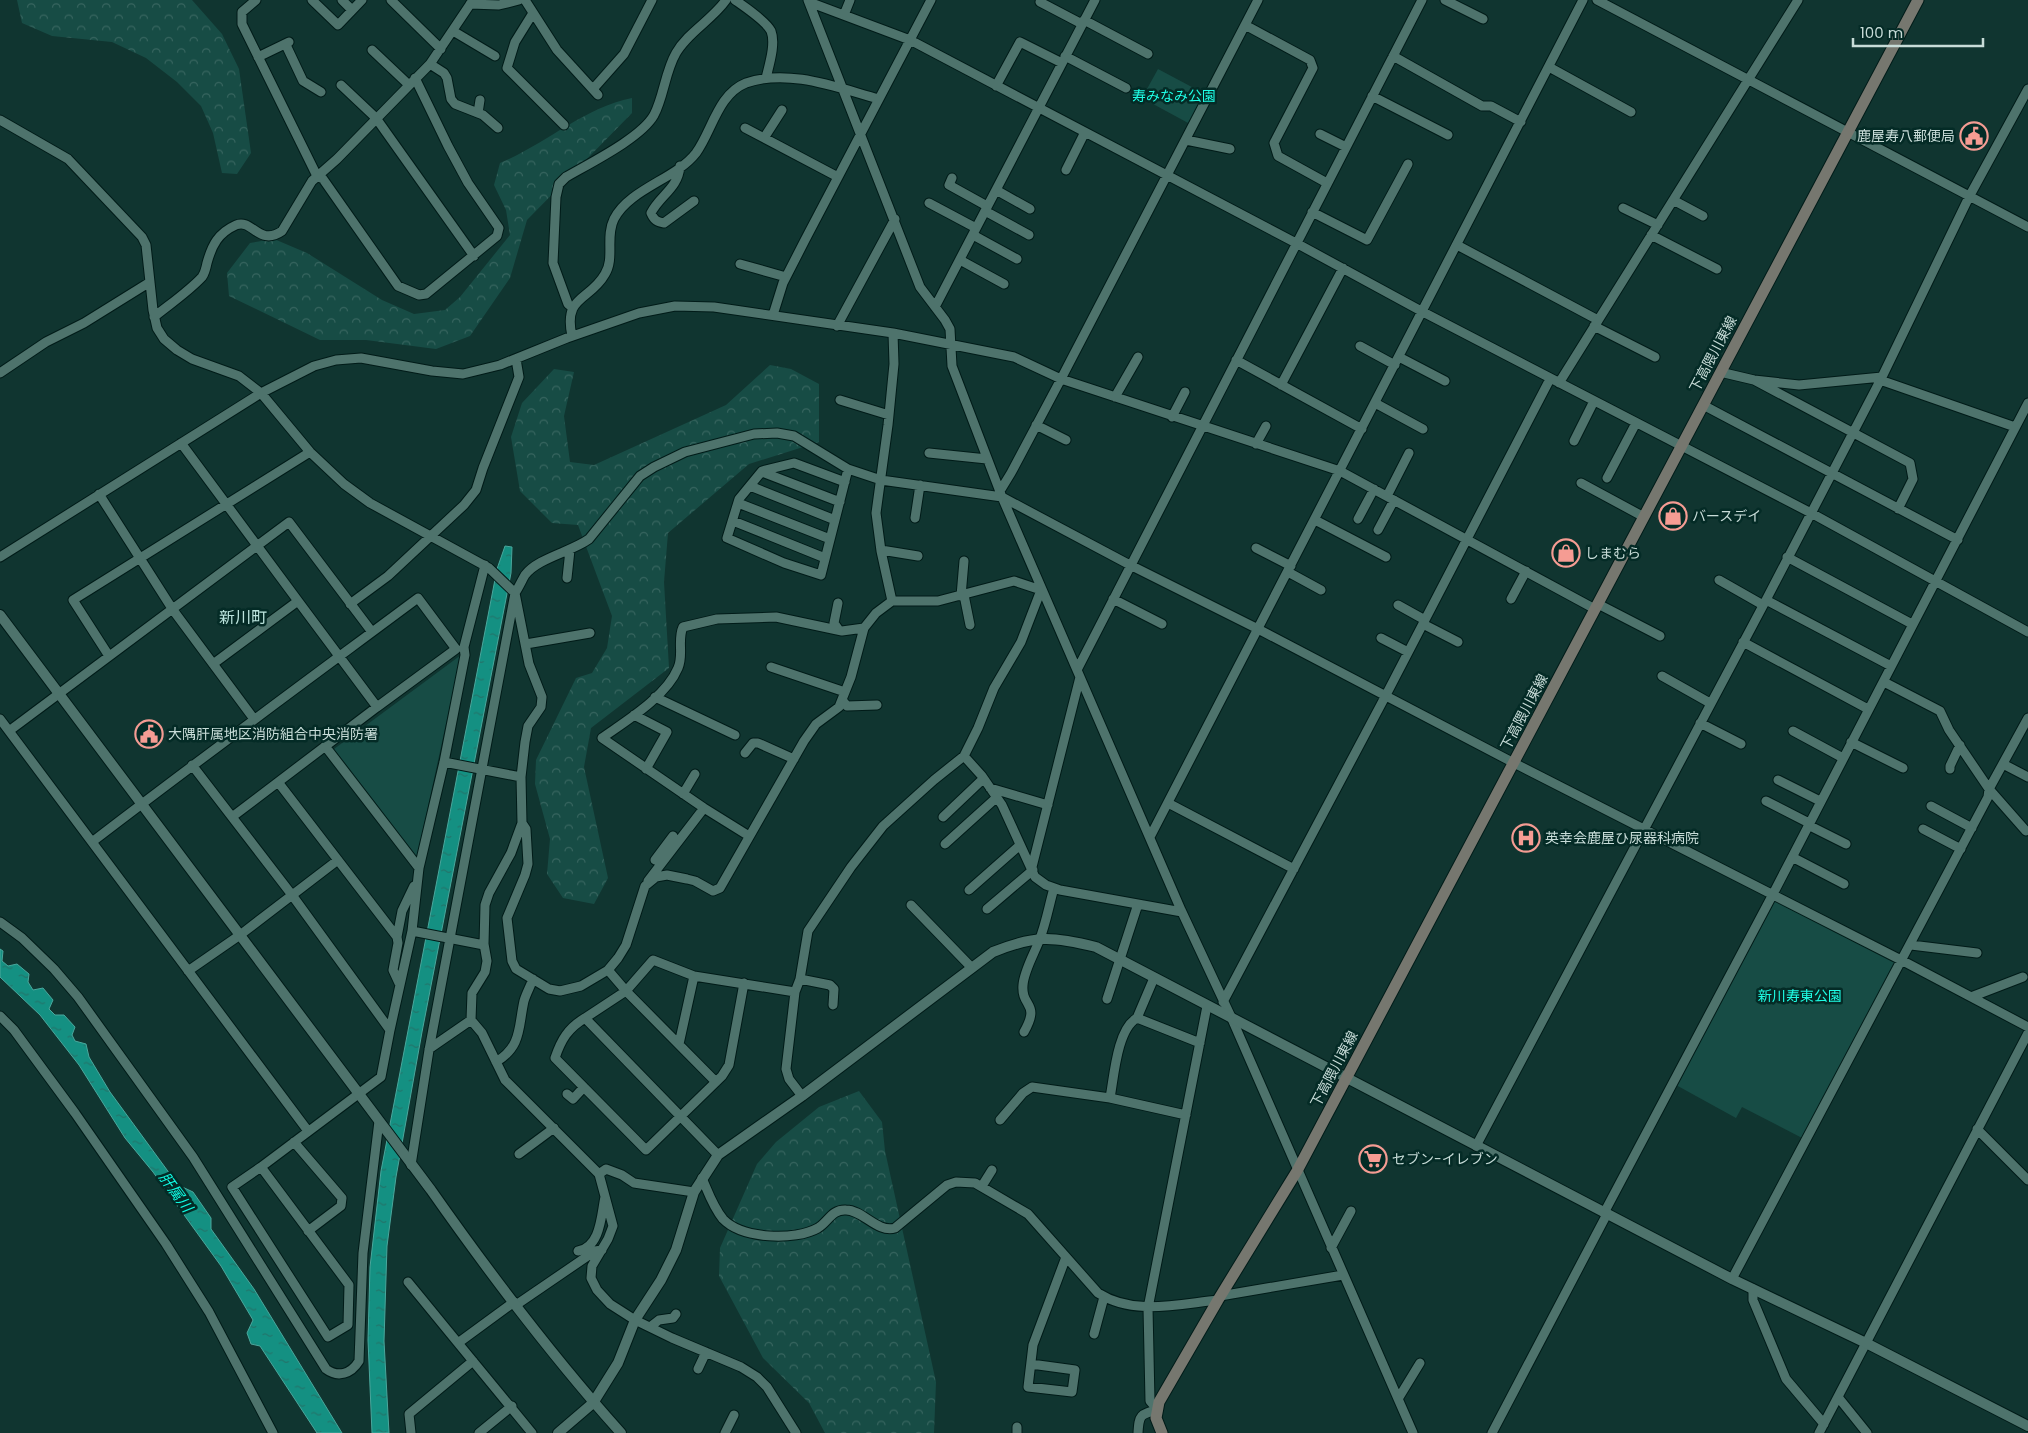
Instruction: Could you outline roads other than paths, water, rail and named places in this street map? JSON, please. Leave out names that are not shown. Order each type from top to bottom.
[{"type":"main road","name":"下高隈川東線","points":[[1158,1410],[1159,1402],[1219,1298],[1297,1171],[1918,0]]},
{"type":"main road","points":[[1158,1410],[1156,1418],[1162,1433]]},
{"type":"street","points":[[255,0],[242,12],[242,24],[317,176],[323,179],[398,286],[419,296],[426,294],[474,256],[497,236],[499,228],[460,168],[412,82],[372,50]]},
{"type":"street","points":[[312,0],[338,25],[362,0]]},
{"type":"street","points":[[342,0],[352,10]]},
{"type":"street","points":[[391,0],[441,49]]},
{"type":"street","points":[[154,317],[203,276],[212,246],[218,238],[237,224],[242,224],[263,236],[275,236],[282,231],[312,181],[337,159],[430,64],[472,2],[498,5],[519,0]]},
{"type":"street","points":[[525,0],[557,50],[596,92],[624,54],[652,0]]},
{"type":"street","points":[[573,308],[568,304],[553,263],[556,197],[560,184],[566,177],[637,134],[648,124],[654,114],[675,54],[686,38],[720,8],[726,0]]},
{"type":"street","points":[[735,0],[768,26],[772,33],[766,78]]},
{"type":"street","points":[[844,15],[850,0]]},
{"type":"street","points":[[773,315],[786,277],[931,0]]},
{"type":"street","points":[[935,307],[1095,0]]},
{"type":"street","points":[[1001,494],[1258,0]]},
{"type":"street","points":[[987,909],[1032,869],[1079,673],[1113,598],[1422,0]]},
{"type":"street","points":[[1445,0],[1483,20]]},
{"type":"street","points":[[1150,837],[1583,0]]},
{"type":"street","points":[[1597,0],[1848,134],[2028,227]]},
{"type":"street","points":[[1223,1002],[1467,539],[1554,381],[1596,323],[1798,0]]},
{"type":"street","points":[[809,1],[910,40],[1554,381],[1811,514],[2028,632]]},
{"type":"street","points":[[809,1],[920,287],[946,320],[950,329],[949,344],[952,366],[1001,494],[1041,590],[1079,673],[1182,912],[1232,1019],[1413,1433]]},
{"type":"street","points":[[1040,2],[1148,54]]},
{"type":"street","points":[[533,13],[515,42],[507,68],[564,125]]},
{"type":"street","points":[[1245,25],[1310,60],[1313,68],[1274,144],[1278,156],[1327,183]]},
{"type":"street","points":[[453,31],[495,56]]},
{"type":"street","points":[[996,86],[1020,42],[1064,59],[1126,88]]},
{"type":"street","points":[[258,57],[288,43],[304,81],[321,92]]},
{"type":"street","points":[[1392,56],[1482,106],[1491,106],[1521,122]]},
{"type":"street","points":[[430,64],[444,73],[447,78],[451,99],[455,104],[478,113],[498,128]]},
{"type":"street","points":[[1549,67],[1631,112]]},
{"type":"street","points":[[572,336],[569,322],[573,308],[576,303],[599,283],[609,267],[609,232],[614,218],[624,205],[680,166],[696,152],[732,92],[744,84],[766,78],[800,79],[879,99]]},
{"type":"street","points":[[341,86],[376,118],[474,256]]},
{"type":"street","points":[[1476,1146],[1811,514],[1880,379],[1969,197],[2028,89]]},
{"type":"street","points":[[1372,96],[1448,135]]},
{"type":"street","points":[[478,113],[480,100]]},
{"type":"street","points":[[764,138],[782,110]]},
{"type":"street","points":[[0,120],[68,159],[142,237],[146,245],[154,317],[157,328],[164,339],[176,350],[192,359],[239,376],[260,393],[310,452],[344,484],[370,503],[487,567],[513,591],[530,664],[542,697],[541,707],[528,726],[521,777],[522,824],[487,899],[483,915],[484,945],[487,961],[485,972],[472,993],[471,1020],[482,1034],[505,1080],[599,1174],[613,1226],[592,1266],[591,1278],[597,1290],[610,1304],[635,1320],[741,1366],[767,1387],[796,1433]]},
{"type":"street","points":[[745,128],[838,177]]},
{"type":"street","points":[[1066,170],[1085,132]]},
{"type":"street","points":[[1320,134],[1346,147]]},
{"type":"street","points":[[1186,140],[1230,149]]},
{"type":"street","points":[[1312,212],[1367,240],[1408,164]]},
{"type":"street","points":[[680,166],[679,177],[654,207],[651,213],[653,219],[664,223],[694,201]]},
{"type":"street","points":[[952,178],[949,185],[1029,235]]},
{"type":"street","points":[[996,190],[1030,209]]},
{"type":"street","points":[[1673,200],[1703,216]]},
{"type":"street","points":[[929,203],[1017,259]]},
{"type":"street","points":[[1623,208],[1658,225]]},
{"type":"street","points":[[837,326],[895,220]]},
{"type":"street","points":[[1651,234],[1717,269]]},
{"type":"street","points":[[1457,245],[1655,356]]},
{"type":"street","points":[[960,260],[1004,284]]},
{"type":"street","points":[[740,264],[786,277]]},
{"type":"street","points":[[1281,385],[1343,268]]},
{"type":"street","points":[[0,372],[46,342],[84,323],[150,282]]},
{"type":"street","points":[[0,557],[260,393],[314,366],[336,360],[361,358],[432,371],[463,374],[500,365],[572,336],[639,313],[675,306],[714,307],[893,333],[1014,357],[1061,379],[1201,427],[1340,471],[1526,571],[1660,636]]},
{"type":"street","points":[[892,601],[881,550],[876,513],[894,364],[893,333]]},
{"type":"street","points":[[1360,346],[1395,366]]},
{"type":"street","points":[[1400,356],[1445,381]]},
{"type":"street","points":[[1114,397],[1138,357]]},
{"type":"street","points":[[350,604],[388,576],[432,536],[476,490],[519,377],[516,359]]},
{"type":"street","points":[[1236,360],[1362,429]]},
{"type":"street","points":[[1720,372],[1754,380],[1799,385],[1880,379],[2015,426]]},
{"type":"street","points":[[1754,380],[1910,463],[1913,479],[1898,508]]},
{"type":"street","points":[[1172,417],[1185,392]]},
{"type":"street","points":[[840,400],[889,415]]},
{"type":"street","points":[[1574,441],[1594,401]]},
{"type":"street","points":[[1492,1433],[1868,709],[1884,682],[1912,624],[1958,540],[2028,402]]},
{"type":"street","points":[[1375,403],[1423,429]]},
{"type":"street","points":[[1703,405],[1958,540]]},
{"type":"street","points":[[1607,478],[1636,424]]},
{"type":"street","points":[[1036,425],[1066,440]]},
{"type":"street","points":[[1256,444],[1266,426]]},
{"type":"street","points":[[411,1165],[429,1050],[513,591],[526,574],[536,566],[589,539],[640,476],[685,452],[754,434],[778,433],[794,436],[848,469],[881,480],[1001,494],[1130,565],[1258,629],[1514,763],[1903,960],[2028,1027]]},
{"type":"street","points":[[181,443],[377,707]]},
{"type":"street","points":[[109,656],[73,600],[310,452]]},
{"type":"street","points":[[929,453],[988,459]]},
{"type":"street","points":[[1378,530],[1409,453]]},
{"type":"street","points":[[845,482],[794,463],[762,472],[742,494],[727,538],[784,563],[821,575],[840,502],[845,482],[848,469]]},
{"type":"street","points":[[762,472],[840,502]]},
{"type":"street","points":[[1581,483],[1644,517]]},
{"type":"street","points":[[750,486],[835,520]]},
{"type":"street","points":[[915,518],[920,486]]},
{"type":"street","points":[[1358,519],[1374,490]]},
{"type":"street","points":[[99,494],[172,610],[254,719]]},
{"type":"street","points":[[738,504],[830,539]]},
{"type":"street","points":[[1315,520],[1386,557]]},
{"type":"street","points":[[733,521],[825,558]]},
{"type":"street","points":[[9,731],[289,522],[372,632]]},
{"type":"street","points":[[1256,548],[1321,590]]},
{"type":"street","points":[[567,578],[570,550]]},
{"type":"street","points":[[881,550],[918,556]]},
{"type":"street","points":[[1787,557],[1912,624]]},
{"type":"street","points":[[964,561],[962,595],[970,625]]},
{"type":"street","points":[[232,817],[377,707],[460,648],[487,567]]},
{"type":"street","points":[[1511,599],[1526,571]]},
{"type":"street","points":[[1719,580],[1891,666]]},
{"type":"street","points":[[645,886],[656,877],[667,875],[695,882],[713,891],[720,888],[794,758],[816,724],[839,707],[851,677],[864,628],[876,613],[892,601],[938,602],[1014,581],[1041,590]]},
{"type":"street","points":[[802,1096],[789,1078],[786,1069],[796,992],[808,931],[883,826],[964,756],[978,728],[994,688],[1021,642],[1041,590]]},
{"type":"street","points":[[92,842],[192,765],[418,598],[464,655],[444,762],[419,868],[416,932],[399,984],[381,1077],[232,1187],[328,1338],[348,1325],[349,1285],[260,1167]]},
{"type":"street","points":[[1113,598],[1162,624]]},
{"type":"street","points":[[213,664],[298,601]]},
{"type":"street","points":[[838,604],[834,622],[839,630]]},
{"type":"street","points":[[1398,605],[1458,642]]},
{"type":"street","points":[[0,615],[515,1304],[593,1402],[621,1433]]},
{"type":"street","points":[[749,836],[683,794],[602,738],[663,691],[678,669],[681,657],[680,634],[683,627],[717,619],[776,617],[839,630],[864,628]]},
{"type":"street","points":[[526,644],[590,633]]},
{"type":"street","points":[[1381,638],[1408,652]]},
{"type":"street","points":[[1743,642],[1868,709]]},
{"type":"street","points":[[771,667],[843,696],[847,706],[877,705]]},
{"type":"street","points":[[1662,676],[1710,703]]},
{"type":"street","points":[[1884,682],[1940,711],[1989,789],[2026,831]]},
{"type":"street","points":[[655,697],[735,735]]},
{"type":"street","points":[[634,715],[667,732],[646,769]]},
{"type":"street","points":[[1732,1280],[1903,960],[1988,797],[1989,789],[2028,718]]},
{"type":"street","points":[[0,719],[308,1131]]},
{"type":"street","points":[[1700,723],[1741,744]]},
{"type":"street","points":[[1792,731],[1843,758]]},
{"type":"street","points":[[1851,742],[1903,768]]},
{"type":"street","points":[[745,754],[753,743],[758,743],[794,758]]},
{"type":"street","points":[[1950,769],[1960,745]]},
{"type":"street","points":[[325,746],[419,868]]},
{"type":"street","points":[[964,756],[996,798],[1035,877],[1054,888],[1182,912]]},
{"type":"street","points":[[444,762],[521,777]]},
{"type":"street","points":[[2003,764],[2028,777]]},
{"type":"street","points":[[192,765],[292,895],[390,1030]]},
{"type":"street","points":[[683,794],[695,774]]},
{"type":"street","points":[[943,817],[983,779]]},
{"type":"street","points":[[1778,780],[1820,801]]},
{"type":"street","points":[[278,782],[397,937]]},
{"type":"street","points":[[990,788],[1048,804]]},
{"type":"street","points":[[945,844],[996,798]]},
{"type":"street","points":[[1766,801],[1846,844]]},
{"type":"street","points":[[1168,803],[1294,868]]},
{"type":"street","points":[[1931,806],[1972,828]]},
{"type":"street","points":[[650,875],[704,808]]},
{"type":"street","points":[[522,824],[526,829],[528,864],[507,918],[512,961],[516,969],[533,980],[549,989],[560,991],[581,986],[608,970],[618,958],[626,945],[652,867],[672,836]]},
{"type":"street","points":[[1923,829],[1961,849]]},
{"type":"street","points":[[969,890],[1020,845]]},
{"type":"street","points":[[1792,857],[1844,884]]},
{"type":"street","points":[[188,971],[338,860]]},
{"type":"street","points":[[399,984],[394,970],[398,943],[397,937],[402,911],[417,880]]},
{"type":"street","points":[[1024,1032],[1032,1014],[1024,994],[1023,983],[1040,939],[1054,888]]},
{"type":"street","points":[[1107,999],[1138,904]]},
{"type":"street","points":[[911,905],[972,968]]},
{"type":"street","points":[[0,922],[22,938],[54,969],[78,997],[193,1156],[326,1369],[333,1374],[340,1375],[354,1368],[358,1361],[363,1253],[381,1123]]},
{"type":"street","points":[[416,932],[484,945]]},
{"type":"street","points":[[558,1433],[593,1402],[618,1363],[635,1320],[676,1250],[694,1192],[718,1155],[802,1096],[993,952],[1018,942],[1040,939],[1064,939],[1088,945],[1120,960],[1732,1280],[1866,1343],[2028,1426]]},
{"type":"street","points":[[1910,945],[1977,953]]},
{"type":"street","points":[[744,983],[728,1065],[716,1082],[646,1150],[555,1058],[559,1044],[575,1024],[626,991],[653,960],[694,976],[744,983],[796,992]]},
{"type":"street","points":[[608,970],[626,991],[716,1082]]},
{"type":"street","points":[[679,1044],[694,976]]},
{"type":"street","points":[[1972,997],[2023,977]]},
{"type":"street","points":[[1110,1098],[1123,1035],[1132,1020],[1137,1018],[1154,978]]},
{"type":"street","points":[[800,979],[830,985],[834,989],[833,1005]]},
{"type":"street","points":[[496,1062],[506,1056],[517,1041],[525,999],[533,980]]},
{"type":"street","points":[[1158,1410],[1150,1402],[1148,1308],[1207,1006]]},
{"type":"street","points":[[0,1016],[14,1030],[75,1113],[172,1252],[209,1312],[273,1433]]},
{"type":"street","points":[[585,1018],[718,1155]]},
{"type":"street","points":[[1137,1018],[1200,1043]]},
{"type":"street","points":[[429,1050],[471,1020]]},
{"type":"street","points":[[1819,1433],[2028,1033]]},
{"type":"street","points":[[567,1094],[573,1099],[584,1087]]},
{"type":"street","points":[[1000,1120],[1023,1093],[1032,1087],[1110,1098],[1186,1116]]},
{"type":"street","points":[[519,1154],[554,1128]]},
{"type":"street","points":[[1977,1129],[2028,1180]]},
{"type":"street","points":[[294,1142],[342,1198],[341,1206],[308,1231]]},
{"type":"street","points":[[599,1174],[606,1170],[612,1170],[634,1183],[694,1192]]},
{"type":"street","points":[[982,1186],[992,1170]]},
{"type":"street","points":[[702,1178],[716,1210],[725,1221],[746,1232],[777,1236],[802,1234],[819,1228],[835,1212],[845,1210],[853,1211],[877,1225],[889,1229],[895,1228],[947,1185],[956,1182],[975,1183],[1028,1214],[1098,1293],[1104,1297],[1148,1308],[1219,1298],[1344,1275]]},
{"type":"street","points":[[578,1251],[583,1250],[594,1240],[605,1194]]},
{"type":"street","points":[[1331,1248],[1351,1211]]},
{"type":"street","points":[[458,1343],[595,1251],[602,1250]]},
{"type":"street","points":[[1031,1364],[1075,1370],[1072,1392],[1028,1388],[1033,1345],[1066,1257]]},
{"type":"street","points":[[408,1282],[512,1406],[532,1433]]},
{"type":"street","points":[[1753,1289],[1753,1300],[1786,1378],[1824,1424]]},
{"type":"street","points":[[1094,1334],[1104,1297]]},
{"type":"street","points":[[650,1327],[658,1320],[673,1318],[676,1314]]},
{"type":"street","points":[[698,1369],[706,1352]]},
{"type":"street","points":[[411,1433],[409,1414],[473,1361]]},
{"type":"street","points":[[1398,1399],[1420,1363]]},
{"type":"street","points":[[1838,1397],[1868,1433]]},
{"type":"street","points":[[478,1433],[512,1406]]},
{"type":"street","points":[[1138,1433],[1139,1418],[1144,1413],[1158,1410]]},
{"type":"street","points":[[724,1433],[734,1415]]},
{"type":"water","points":[[505,546],[512,547],[511,573],[422,1032],[396,1177],[387,1246],[384,1341],[389,1433],[372,1433],[368,1340],[370,1267],[381,1171],[497,569]]},
{"type":"water","name":"肝属川","points":[[0,949],[3,951],[2,961],[8,966],[17,964],[29,974],[28,982],[33,990],[43,988],[53,1000],[49,1009],[55,1015],[64,1015],[75,1027],[72,1035],[75,1041],[86,1044],[89,1057],[110,1092],[178,1185],[193,1192],[211,1218],[211,1229],[254,1289],[342,1433],[317,1433],[260,1346],[251,1344],[247,1333],[253,1320],[221,1266],[153,1172],[125,1138],[79,1065],[40,1015],[0,977]]},
{"type":"place","name":"鹿屋寿八郵便局","points":[[1974,136]]},
{"type":"place","name":"バースデイ","points":[[1673,516]]},
{"type":"place","name":"しまむら","points":[[1566,553]]},
{"type":"place","name":"大隅肝属地区消防組合中央消防署","points":[[149,734]]},
{"type":"place","name":"英幸会鹿屋ひ尿器科病院","points":[[1526,838]]},
{"type":"place","name":"セブン-イレブン","points":[[1373,1159]]},
{"type":"district","name":"新川町","points":[[243,617]]},
{"type":"park label","name":"寿みなみ公園","points":[[1174,96]]},
{"type":"park label","name":"新川寿東公園","points":[[1800,996]]}]
